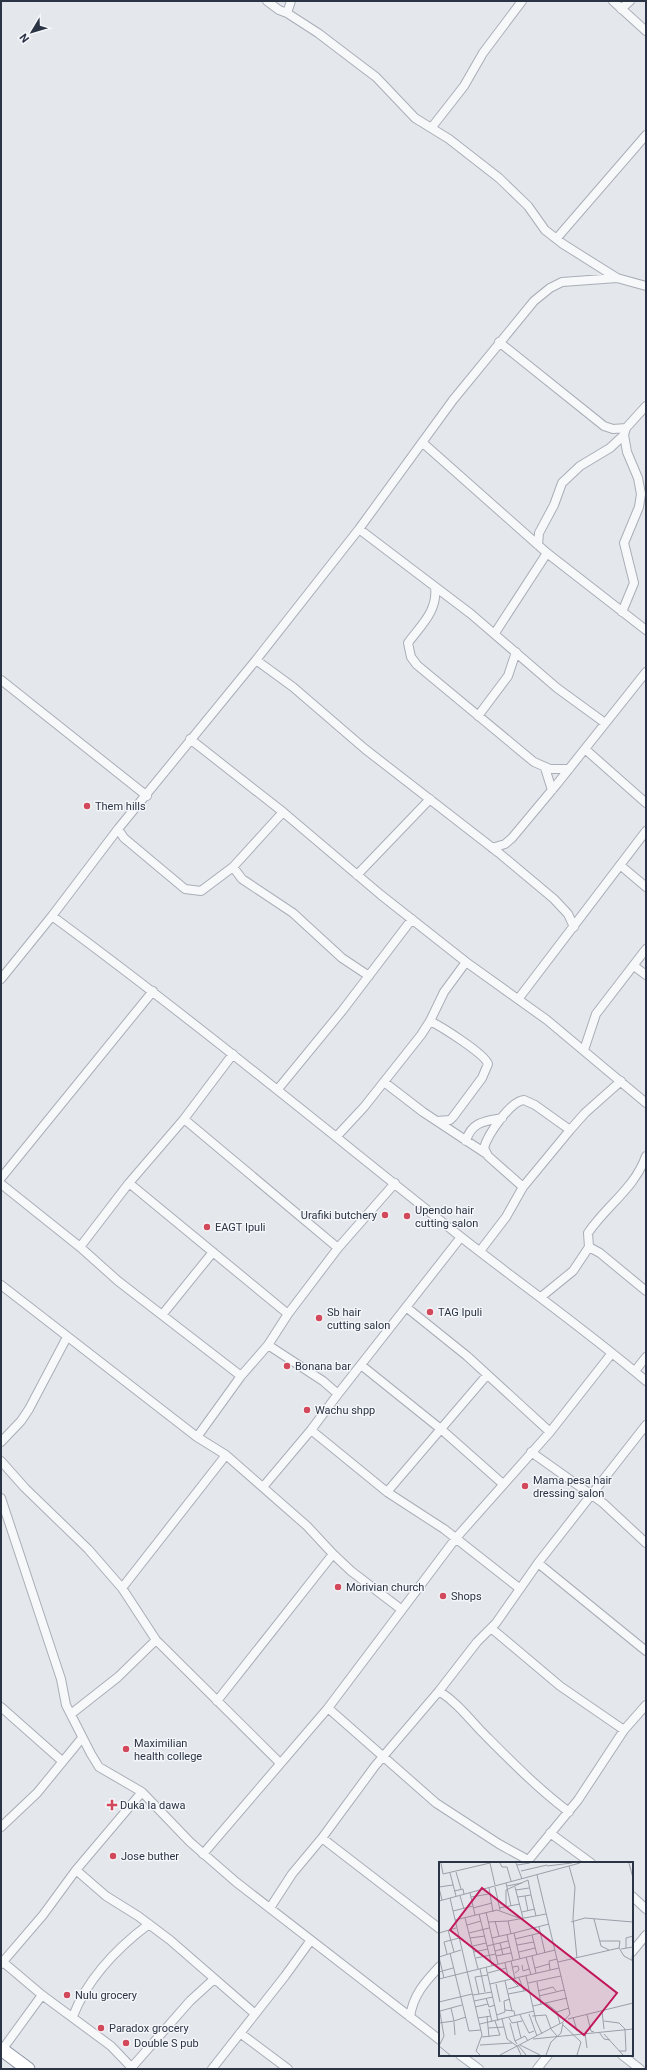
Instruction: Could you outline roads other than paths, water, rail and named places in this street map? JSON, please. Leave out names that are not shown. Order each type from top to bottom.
[{"type":"highway","points":[[2,2049],[28,2069]]},
{"type":"street","points":[[267,1],[279,10],[287,13],[318,33],[370,72],[415,118],[432,127],[499,178],[528,206],[539,223],[557,238],[617,278],[646,286]]},
{"type":"street","points":[[287,13],[291,1]]},
{"type":"street","points":[[432,127],[464,86],[483,53],[522,1]]},
{"type":"street","points":[[613,1],[646,31]]},
{"type":"street","points":[[621,9],[630,1]]},
{"type":"street","points":[[557,238],[646,135]]},
{"type":"street","points":[[1,979],[190,739],[256,660],[359,528],[423,443],[453,400],[534,301],[550,288],[562,282],[617,278]]},
{"type":"street","points":[[499,342],[604,426],[625,431]]},
{"type":"street","points":[[538,545],[539,533],[554,506],[562,483],[580,466],[610,448],[646,406]]},
{"type":"street","points":[[622,612],[634,583],[624,543],[639,507],[641,494],[638,478],[628,452],[625,431]]},
{"type":"street","points":[[423,443],[547,553],[646,630]]},
{"type":"street","points":[[359,528],[495,633],[558,688],[605,723]]},
{"type":"street","points":[[495,633],[547,553]]},
{"type":"street","points":[[436,587],[434,605],[431,614],[408,642],[411,657],[427,674],[534,762],[545,768],[569,769]]},
{"type":"street","points":[[478,716],[508,676],[516,652]]},
{"type":"street","points":[[256,660],[293,687],[365,749],[507,860],[563,908],[568,914],[574,927]]},
{"type":"street","points":[[507,860],[507,847],[509,841],[552,790],[646,672]]},
{"type":"street","points":[[1,680],[146,796]]},
{"type":"street","points":[[190,739],[283,812],[357,875],[466,962],[519,998],[644,1100]]},
{"type":"street","points":[[585,749],[646,803]]},
{"type":"street","points":[[545,768],[552,790]]},
{"type":"street","points":[[357,875],[430,799]]},
{"type":"street","points":[[118,830],[124,838],[185,889],[194,891],[205,890],[233,867],[283,812]]},
{"type":"street","points":[[519,998],[646,831]]},
{"type":"street","points":[[492,848],[509,841]]},
{"type":"street","points":[[620,865],[646,887]]},
{"type":"street","points":[[233,867],[242,879],[293,913],[342,958],[369,976]]},
{"type":"street","points":[[52,916],[153,991],[462,1237],[541,1297],[646,1381]]},
{"type":"street","points":[[278,1089],[369,976],[412,919]]},
{"type":"street","points":[[584,1050],[596,1014],[646,949]]},
{"type":"street","points":[[337,1136],[364,1108],[430,1021],[444,992],[466,962]]},
{"type":"street","points":[[634,966],[646,975]]},
{"type":"street","points":[[1,1178],[153,991]]},
{"type":"street","points":[[430,1021],[478,1052],[488,1064],[482,1078],[453,1117],[450,1120],[437,1121]]},
{"type":"street","points":[[80,1247],[129,1183],[184,1119],[233,1054]]},
{"type":"street","points":[[480,1251],[506,1217],[523,1188],[570,1130],[585,1113],[621,1081]]},
{"type":"street","points":[[384,1082],[437,1121],[485,1152],[523,1188]]},
{"type":"street","points":[[485,1152],[484,1145],[510,1107],[517,1102],[524,1100],[535,1105],[570,1130]]},
{"type":"street","points":[[466,1141],[469,1131],[475,1125],[502,1118]]},
{"type":"street","points":[[184,1119],[338,1248]]},
{"type":"street","points":[[541,1297],[568,1277],[589,1247],[588,1233],[634,1182],[641,1170],[646,1156]]},
{"type":"street","points":[[129,1183],[288,1314]]},
{"type":"street","points":[[197,1437],[241,1376],[268,1345],[288,1314],[338,1248],[395,1183]]},
{"type":"street","points":[[1,1184],[80,1247],[118,1281],[241,1376]]},
{"type":"street","points":[[263,1487],[311,1430],[462,1237]]},
{"type":"street","points":[[589,1247],[600,1253],[646,1291]]},
{"type":"street","points":[[162,1315],[213,1252]]},
{"type":"street","points":[[1,1286],[197,1437],[226,1456],[307,1526],[333,1554],[402,1610]]},
{"type":"street","points":[[406,1307],[467,1356],[550,1432]]},
{"type":"street","points":[[1,1442],[21,1421],[29,1409],[67,1337]]},
{"type":"street","points":[[268,1345],[323,1381],[338,1394]]},
{"type":"street","points":[[204,1854],[328,1708],[456,1538],[550,1432],[612,1353]]},
{"type":"street","points":[[635,1371],[646,1357]]},
{"type":"street","points":[[361,1365],[442,1430],[503,1484]]},
{"type":"street","points":[[387,1492],[442,1430],[487,1375]]},
{"type":"street","points":[[270,1908],[292,1874],[322,1838],[383,1758],[439,1691],[477,1642],[491,1628],[538,1563],[646,1425]]},
{"type":"street","points":[[311,1430],[387,1492],[456,1538],[519,1588]]},
{"type":"street","points":[[531,1452],[592,1494],[646,1543]]},
{"type":"street","points":[[122,1588],[226,1456]]},
{"type":"street","points":[[1,1461],[25,1488],[88,1549],[122,1588],[156,1640],[280,1763]]},
{"type":"street","points":[[1,1498],[64,1688],[66,1705],[82,1738],[100,1766],[142,1792],[204,1854],[270,1908],[439,2039]]},
{"type":"street","points":[[217,1701],[333,1554]]},
{"type":"street","points":[[538,1563],[646,1651]]},
{"type":"street","points":[[491,1628],[560,1686],[624,1730]]},
{"type":"street","points":[[70,1714],[118,1677],[156,1640]]},
{"type":"street","points":[[439,1691],[456,1703],[478,1727],[547,1795],[569,1812]]},
{"type":"street","points":[[328,1708],[383,1758],[443,1809],[527,1861],[569,1812],[624,1730],[646,1705]]},
{"type":"street","points":[[2,1711],[62,1761]]},
{"type":"street","points":[[1,1827],[37,1793],[82,1738]]},
{"type":"street","points":[[142,1792],[76,1870],[42,1915],[2,1963],[42,1995],[73,2016],[111,2046],[133,2068],[190,2000],[214,1980]]},
{"type":"street","points":[[550,1833],[590,1862]]},
{"type":"street","points":[[322,1838],[439,1928]]},
{"type":"street","points":[[76,1870],[106,1896],[149,1924],[170,1940],[214,1980],[235,1995],[254,2014]]},
{"type":"street","points":[[633,1897],[646,1909]]},
{"type":"street","points":[[73,2016],[89,1985],[113,1955],[127,1941],[149,1924]]},
{"type":"street","points":[[633,1951],[646,1935]]},
{"type":"street","points":[[212,2069],[285,1976],[311,1940]]},
{"type":"street","points":[[410,2017],[412,2005],[417,1993],[439,1967]]},
{"type":"street","points":[[2,2049],[42,1995]]},
{"type":"street","points":[[240,2033],[288,2069]]},
{"type":"street","points":[[461,2056],[479,2069]]},
{"type":"street","points":[[537,2069],[547,2056]]},
{"type":"street","points":[[623,2056],[640,2069]]},
{"type":"place","name":"Them hills","points":[[87,806]]},
{"type":"place","name":"Urafiki butchery","points":[[385,1215]]},
{"type":"place","name":"Upendo hair cutting salon","points":[[407,1216]]},
{"type":"place","name":"EAGT Ipuli","points":[[207,1227]]},
{"type":"place","name":"TAG Ipuli","points":[[430,1312]]},
{"type":"place","name":"Sb hair cutting salon","points":[[319,1318]]},
{"type":"place","name":"Bonana bar","points":[[287,1366]]},
{"type":"place","name":"Wachu shpp","points":[[307,1410]]},
{"type":"place","name":"Mama pesa hair dressing salon","points":[[525,1486]]},
{"type":"place","name":"Morivian church","points":[[338,1587]]},
{"type":"place","name":"Shops","points":[[443,1596]]},
{"type":"place","name":"Maximilian health college","points":[[126,1749]]},
{"type":"place","name":"Duka la dawa","points":[[112,1805]]},
{"type":"place","name":"Jose buther","points":[[113,1856]]},
{"type":"place","name":"Nulu grocery","points":[[67,1995]]},
{"type":"place","name":"Paradox grocery","points":[[101,2028]]},
{"type":"place","name":"Double S pub","points":[[126,2043]]}]
